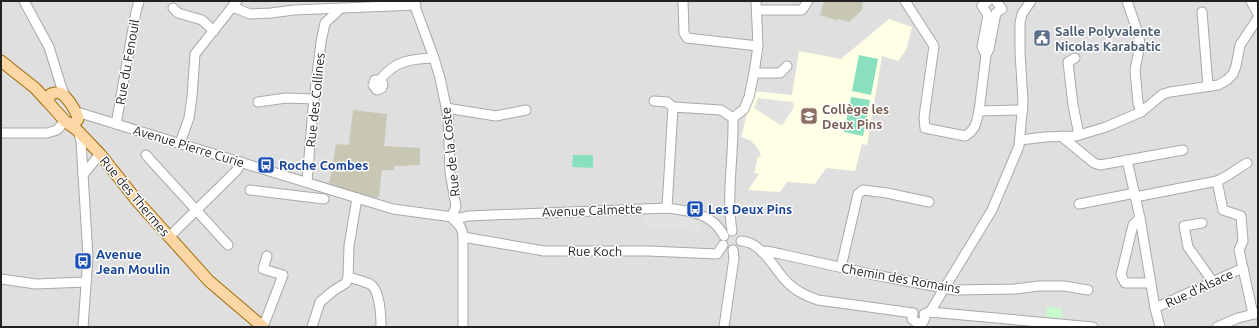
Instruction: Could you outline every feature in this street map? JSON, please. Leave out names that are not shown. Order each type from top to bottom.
[{"type":"main road","points":[[1,61],[34,88],[54,96],[76,121]]},
{"type":"main road","points":[[54,96],[76,121]]},
{"type":"main road","name":"Rue des Thermes","points":[[76,121],[138,202],[169,237],[209,280],[263,327]]},
{"type":"street","points":[[24,1],[49,47],[55,65],[62,89],[54,96]]},
{"type":"street","name":"Rue du Fenouil","points":[[116,124],[139,1]]},
{"type":"street","points":[[683,1],[684,33],[687,38],[758,46]]},
{"type":"street","points":[[733,118],[744,109],[747,103],[754,73],[758,46],[756,5],[802,10],[808,1]]},
{"type":"street","points":[[905,1],[934,46],[924,117],[925,128],[965,136],[972,131],[979,111],[986,55],[989,49],[996,13],[1002,9],[996,1]]},
{"type":"street","points":[[986,55],[982,47],[988,15],[982,6],[988,1]]},
{"type":"street","points":[[1127,1],[1138,33],[1140,44],[1135,70],[1138,103],[1141,112]]},
{"type":"street","points":[[1251,1],[1258,14]]},
{"type":"street","points":[[180,143],[189,118],[195,54],[235,4],[250,14],[415,3]]},
{"type":"street","name":"Rue de la Coste","points":[[415,3],[434,58],[446,108],[449,135],[450,172],[456,207],[451,217]]},
{"type":"street","points":[[913,313],[912,319],[916,325],[923,322],[927,313],[992,210],[1016,154],[1020,140],[1023,110],[1020,23],[1022,14],[1028,3]]},
{"type":"street","points":[[173,8],[178,13],[202,20],[214,31]]},
{"type":"street","points":[[328,19],[340,9]]},
{"type":"street","points":[[325,10],[328,14],[328,19]]},
{"type":"street","points":[[1202,12],[1208,86]]},
{"type":"street","points":[[1020,140],[1045,136],[1079,135],[1106,127],[1141,112],[1163,94],[1218,85],[1227,80],[1233,74],[1240,45],[1258,18]]},
{"type":"street","name":"Rue des Collines","points":[[307,182],[320,46],[325,23],[328,19]]},
{"type":"street","points":[[380,80],[400,62],[414,59],[434,58]]},
{"type":"street","points":[[1075,58],[1068,62],[1073,105],[1079,135]]},
{"type":"street","points":[[754,73],[780,73],[787,66]]},
{"type":"street","points":[[258,102],[286,98],[314,99]]},
{"type":"street","points":[[654,101],[667,102],[673,107],[721,110],[733,118]]},
{"type":"street","points":[[667,208],[673,107]]},
{"type":"street","points":[[446,108],[496,116],[526,110]]},
{"type":"street","points":[[979,111],[1023,110]]},
{"type":"street","points":[[733,118],[733,147],[728,233],[722,239],[724,245],[728,249],[733,250]]},
{"type":"street","points":[[1,133],[47,133],[76,121],[81,140],[88,257],[83,327]]},
{"type":"street","name":"Avenue Pierre Curie","points":[[76,121],[116,124],[394,209],[451,217]]},
{"type":"street","points":[[1061,136],[1094,163],[1100,165],[1183,150]]},
{"type":"street","points":[[83,175],[100,154]]},
{"type":"street","points":[[146,155],[228,245]]},
{"type":"street","points":[[1127,160],[1140,218],[1155,308],[1160,327]]},
{"type":"street","points":[[169,237],[237,170],[241,162]]},
{"type":"street","points":[[1079,204],[1217,181],[1225,178],[1246,163]]},
{"type":"street","points":[[281,193],[284,176]]},
{"type":"street","points":[[1217,181],[1223,210],[1241,216],[1244,241],[1239,250],[1255,313],[1226,325],[1217,327]]},
{"type":"street","points":[[250,190],[324,199]]},
{"type":"street","points":[[841,267],[858,194],[863,190],[887,193],[929,202]]},
{"type":"street","points":[[312,327],[320,302],[333,291],[346,283],[348,277],[349,246],[357,198]]},
{"type":"street","name":"Avenue Calmette","points":[[451,217],[460,218],[468,216],[571,211],[667,208],[703,216],[714,222],[728,233]]},
{"type":"street","points":[[451,217],[460,226],[463,238],[462,327]]},
{"type":"street","points":[[1140,218],[1133,225],[1121,275],[1125,283],[1151,283]]},
{"type":"street","points":[[1202,223],[1184,226],[1185,238],[1190,251],[1213,282]]},
{"type":"street","points":[[728,233],[739,236],[741,241],[752,244],[762,252],[786,282],[796,291],[825,301],[913,313],[919,310],[927,313],[1093,327]]},
{"type":"street","name":"Rue Koch","points":[[463,238],[544,251],[649,251],[717,254],[724,245]]},
{"type":"street","points":[[733,250],[740,245],[741,241]]},
{"type":"street","points":[[724,327],[734,258],[733,250]]},
{"type":"street","name":"Chemin des Romains","points":[[762,252],[766,251],[781,254],[943,289],[1015,289],[1039,286],[1064,286],[1088,290]]},
{"type":"street","points":[[263,327],[283,275],[263,269],[267,256]]},
{"type":"street","name":"Rue d'Alsace","points":[[1155,308],[1244,268]]},
{"type":"street","points":[[348,277],[371,285],[376,291],[381,316],[380,327]]},
{"type":"street","points":[[1,279],[36,284],[86,282]]},
{"type":"shaded area","points":[[1,1],[1258,1],[1258,327],[1,327]]},
{"type":"shaded area","points":[[824,1],[863,1],[862,10],[849,22],[839,19],[836,20],[820,15]]},
{"type":"shaded area","name":"Collège les Deux Pins","points":[[889,19],[912,27],[906,50],[898,61],[882,56],[867,145],[862,144],[855,171],[826,168],[815,184],[787,182],[780,192],[748,190],[759,174],[754,173],[757,157],[761,157],[759,150],[750,140],[741,137],[753,91],[792,95],[799,51],[841,59]]},
{"type":"shaded area","points":[[758,98],[793,102],[794,107],[782,126],[754,108]]},
{"type":"shaded area","points":[[353,110],[387,114],[384,146],[420,148],[420,165],[394,166],[394,170],[382,169],[379,196],[376,198],[329,184],[336,144],[349,145]]},
{"type":"shaded area","points":[[645,211],[663,212],[684,216],[700,222],[701,231],[645,228]]},
{"type":"green space","points":[[859,55],[878,59],[871,95],[852,91]]},
{"type":"green space","points":[[851,97],[870,100],[863,136],[844,132]]},
{"type":"green space","points":[[573,155],[593,155],[593,168],[572,167]]},
{"type":"green space","points":[[1047,307],[1062,308],[1062,318],[1046,317]]},
{"type":"place","name":"Salle Polyvalente Nicolas Karabatic","points":[[1042,38]]},
{"type":"place","name":"Collège les Deux Pins","points":[[809,116]]},
{"type":"place","name":"Roche Combes","points":[[266,165]]},
{"type":"place","name":"Les Deux Pins","points":[[695,209]]},
{"type":"place","name":"Avenue Jean Moulin","points":[[83,261]]}]
